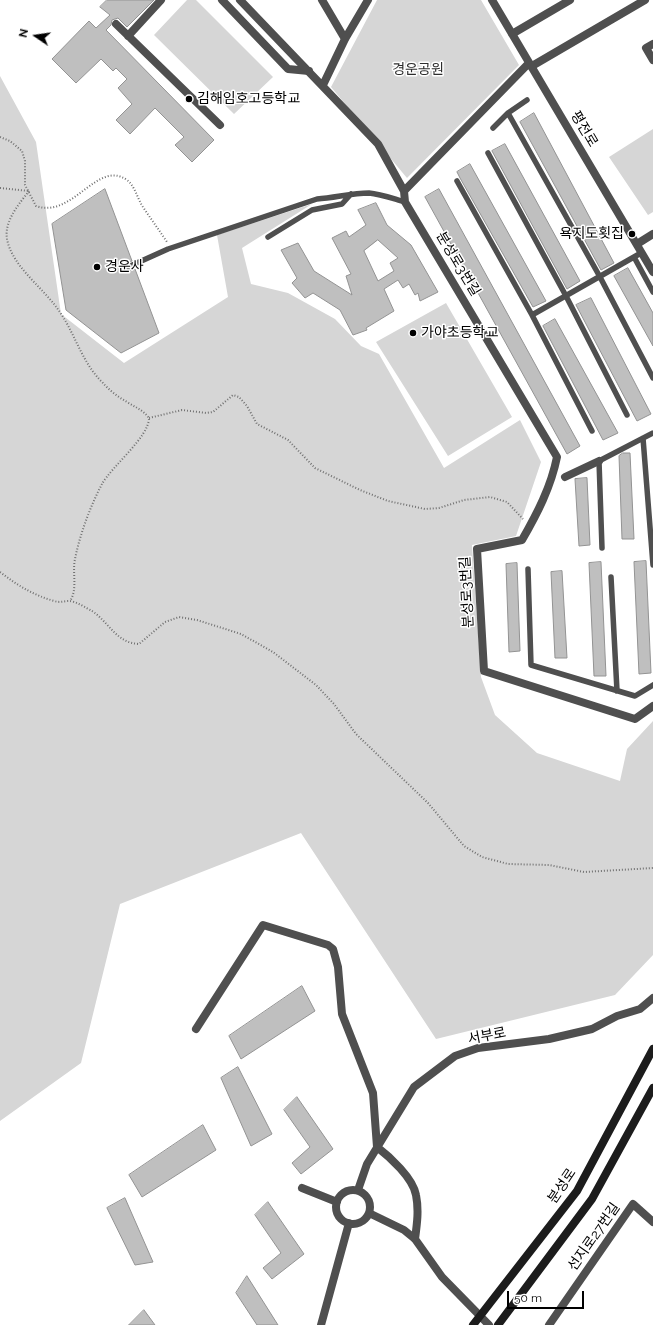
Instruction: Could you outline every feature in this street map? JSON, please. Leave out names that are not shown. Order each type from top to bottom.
[{"type":"main road","name":"분성로","points":[[472,1325],[577,1191],[653,1049]]},
{"type":"main road","points":[[498,1325],[592,1199],[653,1088]]},
{"type":"street","points":[[128,36],[161,0]]},
{"type":"street","points":[[222,0],[288,69],[309,71]]},
{"type":"street","name":"분성로3번길","points":[[240,0],[378,144],[404,191],[405,202],[557,457],[554,473],[540,508],[522,540],[477,549],[484,671],[635,719],[653,706]]},
{"type":"street","points":[[322,0],[345,39]]},
{"type":"street","points":[[323,85],[345,39],[368,0]]},
{"type":"street","name":"평전로","points":[[492,0],[637,244],[637,255],[653,272]]},
{"type":"street","points":[[404,191],[531,65],[645,0]]},
{"type":"street","points":[[512,34],[567,1]]},
{"type":"street","points":[[116,24],[220,125]]},
{"type":"street","points":[[653,44],[646,48],[653,60]]},
{"type":"street","points":[[637,244],[653,234]]},
{"type":"street","points":[[565,478],[599,461]]},
{"type":"street","points":[[196,1029],[263,925],[328,945],[333,949],[338,967],[342,1014],[373,1093],[377,1147],[399,1167],[416,1193],[418,1213],[415,1239]]},
{"type":"street","name":"서부로","points":[[358,1190],[367,1164],[414,1087],[455,1056],[478,1048],[549,1039],[592,1029],[617,1016],[640,1009],[653,998]]},
{"type":"street","points":[[302,1188],[337,1202]]},
{"type":"street","points":[[347,1190],[358,1190],[367,1196],[371,1208],[362,1222],[349,1223],[341,1219],[338,1214],[337,1202],[342,1193],[347,1190]]},
{"type":"street","name":"선지로27번길","points":[[549,1325],[633,1204],[653,1222]]},
{"type":"street","points":[[369,1213],[404,1230],[415,1239],[442,1277],[489,1325]]},
{"type":"street","points":[[321,1325],[349,1223]]},
{"type":"lane","points":[[493,128],[508,113],[527,100]]},
{"type":"lane","points":[[508,113],[600,277],[653,378]]},
{"type":"lane","points":[[488,153],[566,296],[627,414]]},
{"type":"lane","points":[[457,180],[532,315],[592,431]]},
{"type":"lane","points":[[128,267],[170,248],[317,199],[337,198],[352,194],[371,193],[405,202]]},
{"type":"lane","points":[[268,237],[312,210],[342,204],[352,194]]},
{"type":"lane","points":[[532,315],[637,255],[653,292]]},
{"type":"lane","points":[[602,548],[599,461],[653,433]]},
{"type":"lane","points":[[643,438],[653,565]]},
{"type":"lane","points":[[528,569],[530,665],[635,696],[653,685]]},
{"type":"lane","points":[[611,577],[617,691]]},
{"type":"path","points":[[0,137],[10,140],[22,151],[25,161],[25,185],[29,191],[32,202],[36,206],[54,208],[66,203],[104,177],[122,178],[132,186],[142,206],[170,248]]},
{"type":"path","points":[[0,188],[29,191]]},
{"type":"path","points":[[29,191],[15,208],[8,229],[7,240],[11,250],[29,277],[60,312],[93,374],[120,398],[145,412],[149,418],[147,427],[108,475],[100,489],[77,550],[74,568],[74,592],[70,601]]},
{"type":"path","points":[[149,418],[182,410],[206,413],[213,412],[233,395],[239,397],[247,406],[257,424],[283,436],[315,468],[360,490],[388,501],[425,509],[439,508],[474,498],[497,498],[507,502],[516,510],[529,528]]},
{"type":"path","points":[[0,572],[26,590],[57,602],[70,601],[92,612],[104,621],[117,636],[132,644],[139,644],[170,618],[178,616],[197,620],[241,634],[273,652],[316,685],[334,704],[356,734],[428,803],[464,846],[482,857],[508,864],[549,865],[584,872],[653,868]]},
{"type":"green space","points":[[187,0],[196,0],[273,77],[234,114],[154,35]]},
{"type":"green space","name":"경운공원","points":[[377,0],[481,0],[519,65],[407,178],[331,87]]},
{"type":"green space","points":[[0,76],[36,142],[61,314],[124,363],[228,297],[217,235],[312,204],[242,248],[251,284],[288,293],[335,319],[361,346],[379,354],[444,468],[520,420],[541,462],[516,536],[472,545],[481,677],[495,715],[537,753],[620,781],[627,749],[653,721],[653,955],[615,995],[436,1039],[301,833],[120,904],[81,1063],[0,1121]]},
{"type":"green space","points":[[653,129],[653,212],[648,215],[609,157]]},
{"type":"green space","points":[[446,303],[512,417],[448,456],[376,342]]},
{"type":"building","points":[[107,0],[154,0],[127,27],[118,18],[112,20],[111,25],[106,30],[214,140],[192,162],[175,145],[184,137],[155,108],[130,134],[116,120],[132,104],[118,88],[127,79],[116,68],[113,71],[101,59],[76,83],[52,59],[89,21],[96,28],[110,15],[100,7]]},
{"type":"building","points":[[534,113],[614,263],[601,270],[520,122]]},
{"type":"building","points":[[505,144],[580,281],[567,289],[492,151]]},
{"type":"building","points":[[470,164],[546,301],[533,307],[460,178],[457,172]]},
{"type":"building","name":"경운사","points":[[105,189],[132,261],[125,264],[124,268],[128,271],[135,269],[159,333],[121,353],[66,310],[52,224]]},
{"type":"building","points":[[439,189],[580,446],[567,454],[425,197]]},
{"type":"building","points":[[376,203],[387,225],[411,245],[438,292],[420,301],[418,293],[415,295],[409,284],[403,288],[398,280],[384,289],[394,311],[366,328],[367,330],[353,335],[340,310],[313,293],[305,298],[292,283],[297,278],[281,250],[298,243],[314,271],[352,295],[346,276],[351,274],[332,238],[346,231],[349,237],[366,225],[358,210]],"holes":[[[378,240],[398,258],[390,263],[394,271],[378,281],[364,251]]]},
{"type":"building","points":[[628,268],[653,313],[653,346],[614,276]]},
{"type":"building","points":[[591,298],[651,414],[637,421],[576,305]]},
{"type":"building","points":[[555,319],[618,433],[603,440],[543,326]]},
{"type":"building","points":[[623,453],[630,453],[634,539],[622,539],[619,456]]},
{"type":"building","points":[[587,478],[590,545],[579,546],[575,479]]},
{"type":"building","points":[[646,561],[651,673],[639,674],[634,562]]},
{"type":"building","points":[[601,562],[606,676],[594,676],[589,563]]},
{"type":"building","points":[[517,563],[520,651],[509,652],[506,564]]},
{"type":"building","points":[[562,571],[567,658],[555,658],[551,572]]},
{"type":"building","points":[[302,986],[315,1011],[241,1059],[229,1036]]},
{"type":"building","points":[[238,1067],[272,1134],[251,1146],[221,1078]]},
{"type":"building","points":[[297,1097],[333,1149],[301,1174],[292,1163],[310,1147],[284,1110]]},
{"type":"building","points":[[203,1125],[216,1150],[142,1197],[129,1175]]},
{"type":"building","points":[[125,1198],[153,1262],[135,1265],[107,1208]]},
{"type":"building","points":[[268,1202],[304,1254],[272,1279],[263,1268],[281,1253],[255,1215]]},
{"type":"building","points":[[247,1276],[278,1325],[257,1325],[236,1293]]},
{"type":"building","points":[[144,1310],[155,1325],[129,1325]]},
{"type":"place","name":"김해임호고등학교","points":[[189,99]]},
{"type":"place","name":"욕지도횟집","points":[[632,234]]},
{"type":"place","name":"경운사","points":[[97,267]]},
{"type":"place","name":"가야초등학교","points":[[413,333]]}]
